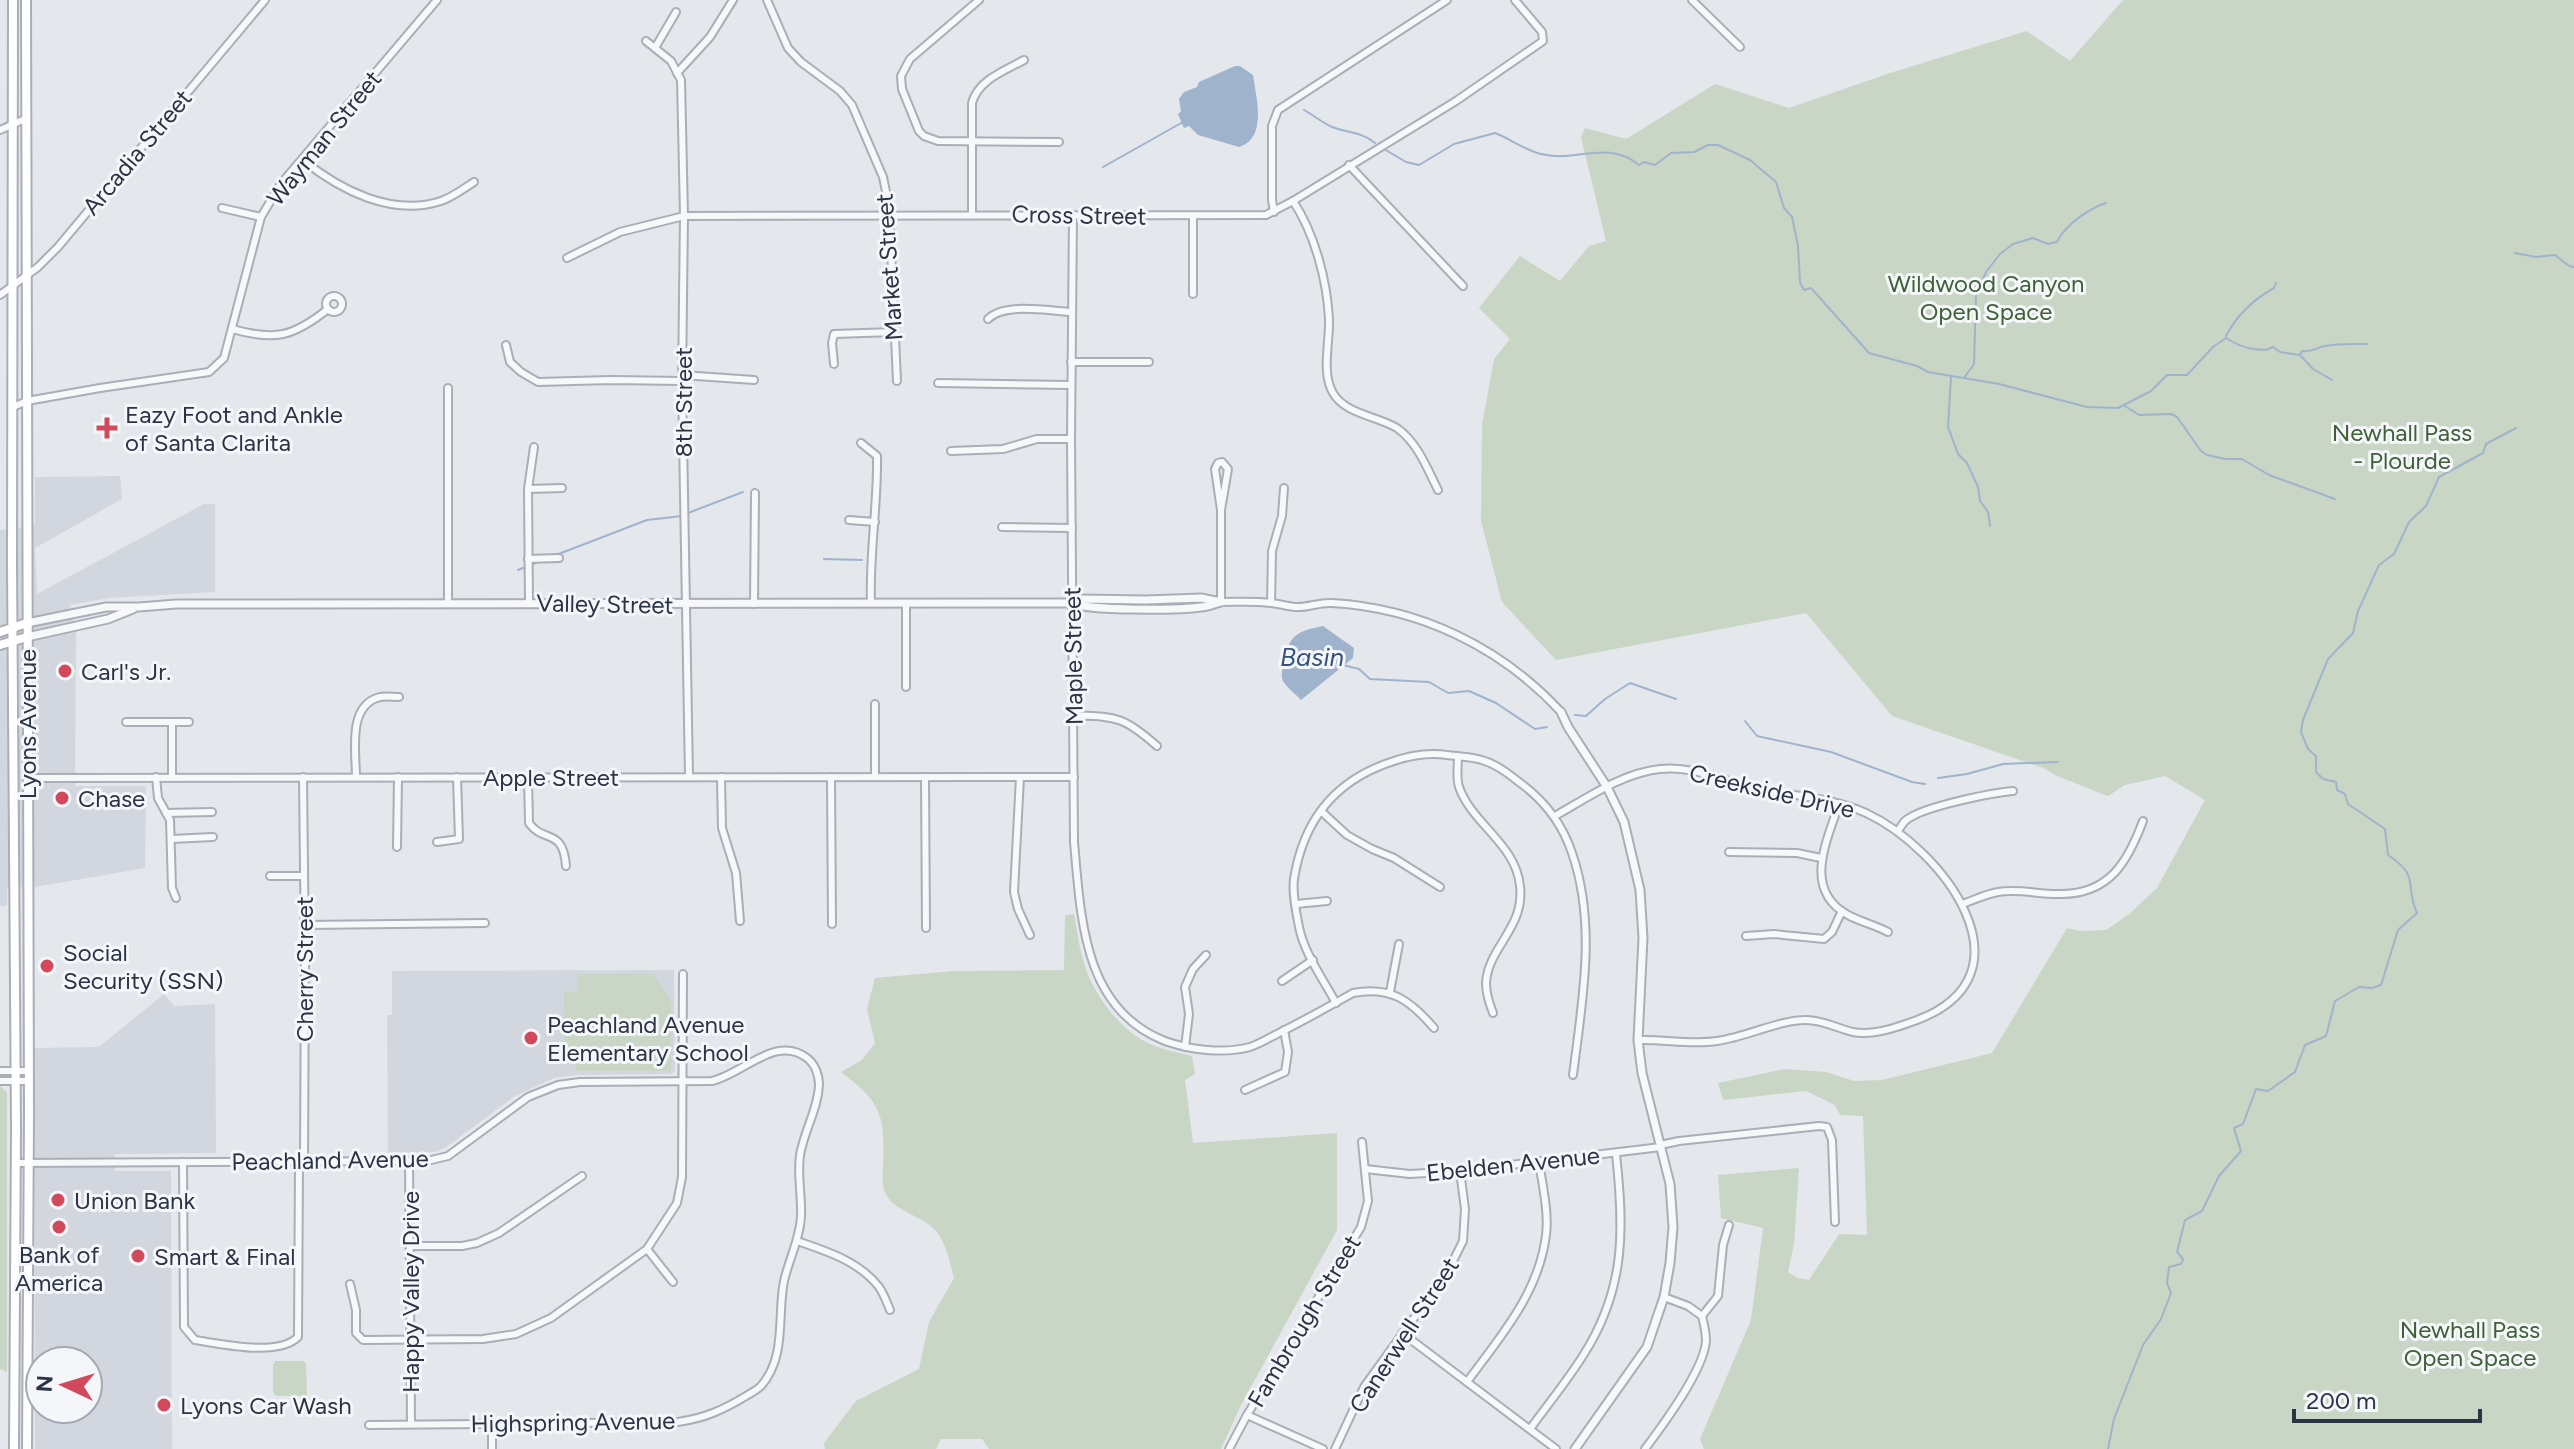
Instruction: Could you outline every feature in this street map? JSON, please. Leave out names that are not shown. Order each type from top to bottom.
[{"type":"main road","name":"Lyons Avenue","points":[[13,0],[14,1449]]},
{"type":"main road","name":"Lyons Avenue","points":[[26,0],[27,1449]]},
{"type":"main road","points":[[0,632],[27,623]]},
{"type":"main road","points":[[0,645],[27,637]]},
{"type":"main road","points":[[14,872],[28,877]]},
{"type":"street","name":"Arcadia Street","points":[[0,295],[58,247],[265,0]]},
{"type":"street","name":"Wayman Street","points":[[13,407],[27,401],[209,372],[224,358],[261,217],[280,185],[437,0]]},
{"type":"street","points":[[646,41],[671,61],[677,73],[710,37],[733,0]]},
{"type":"street","name":"Market Street","points":[[767,0],[788,48],[801,62],[840,91],[852,105],[883,177],[888,193],[897,381]]},
{"type":"street","points":[[979,0],[910,59],[901,76],[902,89],[912,117],[924,136],[938,141],[1059,142]]},
{"type":"street","points":[[1274,212],[1272,156],[1275,114],[1284,104],[1447,0]]},
{"type":"street","name":"Cross Street","points":[[567,258],[620,232],[684,216],[1259,216],[1274,212],[1456,101],[1543,41],[1544,36],[1515,0]]},
{"type":"street","points":[[1692,0],[1740,47]]},
{"type":"street","points":[[655,48],[676,12]]},
{"type":"street","points":[[972,214],[975,94],[987,81],[1024,60]]},
{"type":"street","name":"8th Street","points":[[677,73],[681,80],[684,216],[684,605],[689,777]]},
{"type":"street","points":[[0,130],[25,119]]},
{"type":"street","points":[[303,160],[337,186],[398,205],[441,201],[474,182]]},
{"type":"street","points":[[1349,165],[1463,286]]},
{"type":"street","points":[[1293,201],[1313,245],[1327,291],[1331,389],[1338,400],[1395,427],[1407,437],[1421,456],[1438,490]]},
{"type":"street","points":[[222,208],[261,217]]},
{"type":"street","name":"Maple Street","points":[[1073,215],[1074,842],[1080,905],[1100,983],[1114,1006],[1131,1023],[1156,1037],[1185,1047],[1220,1050],[1250,1047],[1353,993],[1390,992]]},
{"type":"street","points":[[1193,216],[1193,294]]},
{"type":"street","points":[[232,329],[256,336],[281,337],[295,332],[328,309]]},
{"type":"street","points":[[988,319],[995,312],[1011,309],[1072,312]]},
{"type":"street","points":[[834,364],[834,334],[894,332]]},
{"type":"street","points":[[506,345],[510,362],[538,382],[682,378],[754,380]]},
{"type":"street","points":[[1071,362],[1149,362]]},
{"type":"street","points":[[938,383],[1071,385]]},
{"type":"street","points":[[448,388],[448,602]]},
{"type":"street","points":[[951,451],[1003,449],[1037,439],[1071,439]]},
{"type":"street","points":[[861,443],[877,456],[870,562],[871,603]]},
{"type":"street","points":[[529,603],[528,489],[534,447]]},
{"type":"street","points":[[1221,510],[1228,469],[1222,462],[1215,469],[1221,510],[1221,602],[1299,607],[1322,603],[1369,607],[1429,622],[1497,656],[1531,682],[1561,712],[1607,787],[1624,822],[1640,890],[1643,938],[1638,1040],[1642,1073],[1670,1184],[1673,1227],[1664,1297],[1647,1347],[1575,1449]]},
{"type":"street","points":[[528,489],[562,488]]},
{"type":"street","points":[[1271,603],[1272,551],[1282,516],[1284,488]]},
{"type":"street","points":[[754,604],[755,493]]},
{"type":"street","points":[[849,520],[875,522]]},
{"type":"street","points":[[1002,527],[1072,528]]},
{"type":"street","points":[[528,559],[559,558]]},
{"type":"street","name":"Valley Street","points":[[27,623],[106,607],[176,604],[1072,603],[1081,607],[1138,609],[1201,607],[1221,602]]},
{"type":"street","points":[[906,604],[906,687]]},
{"type":"street","name":"Valley Street","points":[[27,637],[108,619],[139,607]]},
{"type":"street","points":[[356,777],[356,726],[359,714],[366,704],[379,697],[399,697]]},
{"type":"street","points":[[875,704],[875,777]]},
{"type":"street","points":[[1073,715],[1117,717],[1141,731],[1157,746]]},
{"type":"street","points":[[126,722],[189,722]]},
{"type":"street","points":[[172,722],[172,777]]},
{"type":"street","points":[[1336,1003],[1300,930],[1294,881],[1305,837],[1331,797],[1348,782],[1376,767],[1408,756],[1438,754],[1478,758],[1494,764],[1530,790],[1555,816],[1572,852],[1586,920],[1582,1001],[1573,1075]]},
{"type":"street","points":[[1458,756],[1458,781],[1465,799],[1509,855],[1520,880],[1521,898],[1517,917],[1494,957],[1487,978],[1493,1013]]},
{"type":"street","name":"Creekside Drive","points":[[1555,816],[1643,771],[1670,768],[1761,790],[1806,795],[1839,804],[1867,813],[1898,831],[1931,861],[1962,904],[1974,938],[1975,963],[1956,998],[1917,1020],[1867,1033],[1856,1033],[1821,1021],[1802,1020],[1719,1041],[1638,1040]]},
{"type":"street","points":[[156,777],[158,798],[170,820],[172,888],[176,898]]},
{"type":"street","name":"Cherry Street","points":[[183,1162],[184,1327],[195,1340],[238,1347],[282,1346],[292,1342],[298,1337],[302,1162],[303,777]]},
{"type":"street","points":[[397,847],[398,777]]},
{"type":"street","points":[[437,842],[459,839],[457,777]]},
{"type":"street","points":[[528,777],[529,823],[532,828],[550,835],[561,844],[566,866]]},
{"type":"street","points":[[721,777],[722,828],[736,873],[740,921]]},
{"type":"street","points":[[831,777],[832,924]]},
{"type":"street","points":[[925,777],[926,928]]},
{"type":"street","points":[[1020,777],[1014,892],[1030,935]]},
{"type":"street","name":"Apple Street","points":[[27,778],[1074,777]]},
{"type":"street","points":[[1898,831],[1904,821],[1920,812],[1995,792],[2013,791]]},
{"type":"street","points":[[1839,804],[1821,858],[1826,895],[1842,911],[1888,932]]},
{"type":"street","points":[[166,813],[212,812]]},
{"type":"street","points":[[1322,812],[1347,835],[1394,858],[1440,887]]},
{"type":"street","points":[[1962,904],[1996,892],[2018,890],[2061,894],[2087,891],[2121,867],[2143,821]]},
{"type":"street","points":[[171,839],[213,837]]},
{"type":"street","points":[[1729,852],[1797,853],[1821,858]]},
{"type":"street","points":[[270,876],[304,876]]},
{"type":"street","points":[[1296,904],[1327,901]]},
{"type":"street","points":[[1746,936],[1774,934],[1824,939],[1832,932],[1842,911]]},
{"type":"street","points":[[305,925],[485,923]]},
{"type":"street","points":[[1399,944],[1390,992],[1415,1006],[1434,1028]]},
{"type":"street","points":[[1185,1047],[1189,1014],[1185,987],[1193,969],[1206,955]]},
{"type":"street","points":[[1282,981],[1313,960]]},
{"type":"street","points":[[350,1284],[356,1310],[356,1333],[363,1340],[483,1339],[516,1334],[551,1318],[647,1249],[677,1203],[682,1177],[683,974]]},
{"type":"street","points":[[1245,1090],[1285,1072],[1288,1052],[1284,1030]]},
{"type":"street","name":"Peachland Avenue","points":[[16,1163],[427,1161],[448,1156],[528,1097],[558,1085],[580,1082],[712,1081],[727,1078],[774,1051],[787,1050],[805,1056],[815,1065],[819,1082],[799,1158],[801,1216],[797,1241]]},
{"type":"street","points":[[0,1071],[28,1076]]},
{"type":"street","points":[[0,1081],[15,1076]]},
{"type":"street","name":"Ebelden Avenue","points":[[1365,1169],[1410,1174],[1460,1171],[1616,1154],[1694,1139],[1827,1127],[1832,1140],[1835,1222]]},
{"type":"street","name":"Fambrough Street","points":[[1229,1449],[1361,1227],[1368,1201],[1362,1142]]},
{"type":"street","points":[[1530,1429],[1584,1355],[1610,1303],[1622,1240],[1616,1154]]},
{"type":"street","name":"Happy Valley Drive","points":[[409,1161],[411,1424]]},
{"type":"street","points":[[1467,1382],[1527,1298],[1539,1266],[1546,1234],[1539,1161]]},
{"type":"street","name":"Canerwell Street","points":[[1335,1449],[1364,1387],[1448,1271],[1463,1241],[1465,1209],[1460,1171]]},
{"type":"street","points":[[410,1246],[477,1243],[499,1233],[582,1176]]},
{"type":"street","points":[[1702,1316],[1718,1296],[1723,1245],[1729,1225]]},
{"type":"street","points":[[797,1241],[834,1253],[859,1269],[879,1288],[890,1310]]},
{"type":"street","name":"Highspring Avenue","points":[[369,1425],[678,1422],[721,1412],[760,1388],[773,1366],[780,1344],[783,1285],[797,1241]]},
{"type":"street","points":[[647,1249],[673,1282]]},
{"type":"street","points":[[1645,1449],[1673,1413],[1704,1349],[1702,1316],[1688,1306],[1664,1297]]},
{"type":"street","points":[[1402,1333],[1556,1449]]},
{"type":"street","points":[[1247,1415],[1323,1449]]},
{"type":"street","points":[[492,1424],[492,1449]]},
{"type":"shaded area","points":[[120,476],[122,499],[35,548],[37,594],[204,504],[215,504],[215,592],[109,598],[70,605],[76,631],[75,786],[146,786],[145,868],[35,887],[7,887],[7,906],[0,906],[0,530],[35,526],[35,477]]},
{"type":"shaded area","name":"Peachland Avenue Elementary School","points":[[674,970],[675,1070],[672,1074],[554,1078],[515,1096],[445,1148],[435,1152],[388,1153],[387,1015],[392,1015],[392,971]]},
{"type":"shaded area","points":[[164,994],[174,1006],[215,1004],[216,1153],[115,1154],[115,1171],[171,1171],[172,1449],[35,1449],[35,1425],[104,1425],[104,1345],[35,1345],[34,1048],[99,1047]]},
{"type":"green space","points":[[2123,0],[2574,0],[2574,1449],[1704,1449],[1700,1439],[1751,1320],[1763,1228],[1721,1218],[1718,1175],[1799,1168],[1794,1244],[1788,1272],[1798,1278],[1809,1280],[1839,1234],[1867,1235],[1863,1116],[1840,1115],[1835,1105],[1806,1091],[1723,1100],[1718,1083],[1785,1069],[1826,1072],[1854,1081],[1882,1080],[1992,1053],[2067,928],[2106,930],[2128,915],[2157,888],[2205,800],[2165,776],[2125,785],[2108,796],[2043,768],[1892,716],[1806,613],[1556,660],[1502,602],[1481,521],[1482,425],[1494,359],[1510,339],[1479,308],[1520,256],[1560,281],[1589,246],[1606,241],[1581,137],[1585,128],[1626,139],[1715,84],[1789,108],[2027,31],[2070,61]]},
{"type":"green space","points":[[1074,914],[1088,974],[1115,1017],[1144,1041],[1192,1056],[1195,1074],[1185,1080],[1193,1143],[1337,1133],[1337,1230],[1240,1407],[1221,1449],[989,1449],[982,1439],[941,1439],[936,1449],[825,1449],[824,1443],[856,1401],[919,1369],[929,1322],[954,1278],[937,1232],[896,1206],[885,1193],[883,1134],[878,1112],[865,1093],[841,1072],[862,1060],[875,1043],[867,1009],[875,978],[954,971],[1064,970],[1065,915]]},
{"type":"green space","points":[[578,974],[653,974],[671,1001],[671,1071],[576,1071],[576,1051],[564,1051],[564,992],[577,992]]},
{"type":"green space","points":[[0,1086],[7,1092],[7,1372],[0,1369]]},
{"type":"green space","points":[[275,1361],[304,1361],[307,1396],[276,1396],[273,1392]]},
{"type":"water","points":[[1235,66],[1253,75],[1258,105],[1254,135],[1239,147],[1198,135],[1189,126],[1184,128],[1178,114],[1181,111],[1179,99],[1184,92]]},
{"type":"water","name":"Basin","points":[[1323,626],[1354,648],[1353,658],[1301,700],[1282,679],[1286,653],[1292,640],[1301,632]]},
{"type":"waterway","points":[[1304,110],[1332,127],[1375,143]]},
{"type":"waterway","points":[[1103,167],[1183,122]]},
{"type":"waterway","points":[[1384,149],[1406,162],[1419,165],[1454,144],[1495,133],[1541,154],[1567,156],[1603,152],[1627,157],[1639,165],[1644,162],[1655,165],[1671,153],[1694,152],[1708,145],[1718,145],[1750,160],[1776,182],[1784,208],[1792,217],[1798,246],[1800,282],[1804,290],[1811,288],[1869,353],[1928,372],[1999,384],[2087,407],[2118,408],[2151,391],[2167,375],[2187,375],[2213,347],[2226,338],[2250,348],[2266,350],[2273,347],[2280,352],[2300,355],[2302,351],[2326,346],[2367,344]]},
{"type":"waterway","points":[[1964,378],[1974,364],[1976,296],[1986,272],[2000,254],[2013,244],[2033,238],[2048,244],[2057,242],[2078,218],[2106,203]]},
{"type":"waterway","points":[[2515,253],[2536,257],[2555,255],[2574,267]]},
{"type":"waterway","points":[[2226,336],[2247,308],[2274,288],[2276,283]]},
{"type":"waterway","points":[[2301,356],[2313,369],[2332,380]]},
{"type":"waterway","points":[[1951,377],[1948,427],[1958,454],[1967,463],[1978,487],[1990,526]]},
{"type":"waterway","points":[[2125,406],[2139,415],[2171,414],[2177,417],[2207,455],[2242,459],[2269,475],[2335,499]]},
{"type":"waterway","points":[[2108,1449],[2114,1419],[2143,1345],[2161,1319],[2171,1293],[2167,1283],[2169,1267],[2181,1264],[2183,1259],[2177,1252],[2185,1220],[2202,1211],[2219,1176],[2241,1151],[2234,1128],[2243,1124],[2256,1089],[2268,1091],[2295,1072],[2305,1045],[2326,1036],[2335,1001],[2359,987],[2381,985],[2398,930],[2417,913],[2408,875],[2388,855],[2385,829],[2348,804],[2345,794],[2337,790],[2336,782],[2323,779],[2316,772],[2316,756],[2308,749],[2301,732],[2303,720],[2328,659],[2353,633],[2358,611],[2379,565],[2394,554],[2409,522],[2426,506],[2439,477],[2483,453],[2486,444],[2516,428]]},
{"type":"waterway","points":[[688,513],[743,492]]},
{"type":"waterway","points":[[556,555],[647,520],[682,516]]},
{"type":"waterway","points":[[824,559],[862,560]]},
{"type":"waterway","points":[[518,570],[538,562]]},
{"type":"waterway","points":[[1343,665],[1359,669],[1370,679],[1429,682],[1448,693],[1469,691],[1496,703],[1535,729],[1547,727]]},
{"type":"waterway","points":[[1575,715],[1586,716],[1630,683],[1676,699]]},
{"type":"waterway","points":[[1745,721],[1757,736],[1831,752],[1925,784]]},
{"type":"waterway","points":[[1938,778],[2003,764],[2058,762]]},
{"type":"place","name":"Eazy Foot and Ankle of Santa Clarita","points":[[107,428]]},
{"type":"place","name":"Carl's Jr.","points":[[65,671]]},
{"type":"place","name":"Chase","points":[[62,798]]},
{"type":"place","name":"Social Security (SSN)","points":[[47,966]]},
{"type":"place","name":"Peachland Avenue Elementary School","points":[[531,1038]]},
{"type":"place","name":"Union Bank","points":[[58,1200]]},
{"type":"place","name":"Bank of America","points":[[59,1227]]},
{"type":"place","name":"Smart & Final","points":[[138,1256]]},
{"type":"place","name":"Lyons Car Wash","points":[[164,1405]]},
{"type":"park label","name":"Wildwood Canyon Open Space","points":[[1986,297]]},
{"type":"park label","name":"Newhall Pass - Plourde","points":[[2402,446]]},
{"type":"park label","name":"Newhall Pass Open Space","points":[[2470,1343]]}]
